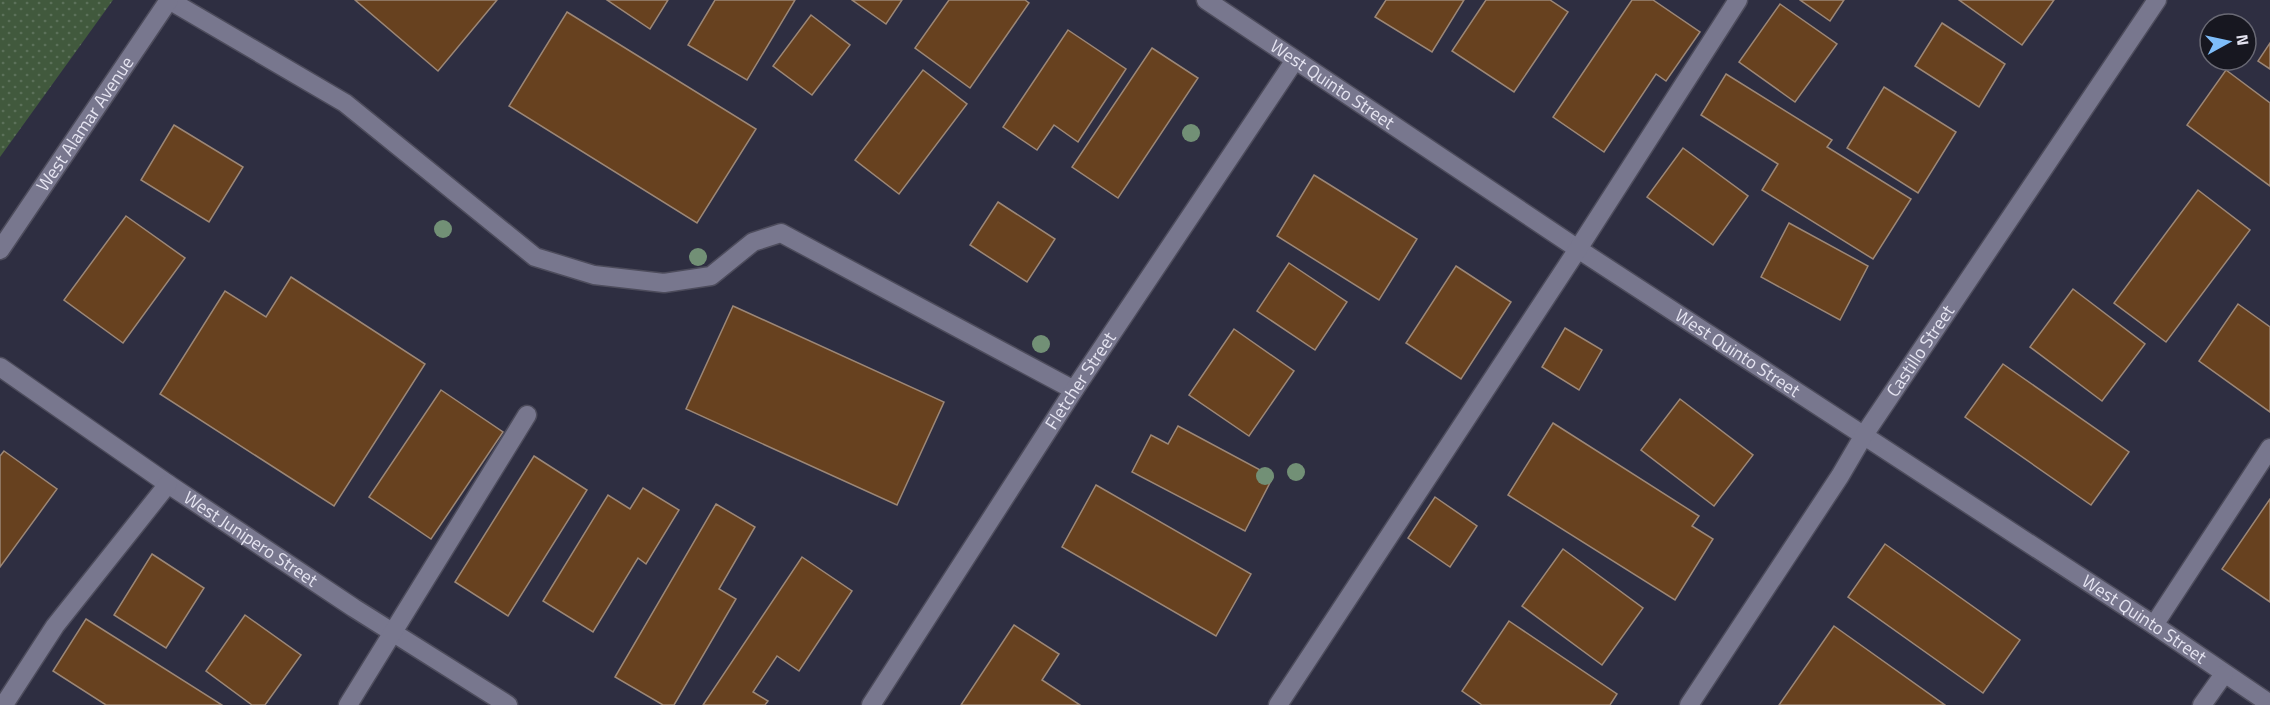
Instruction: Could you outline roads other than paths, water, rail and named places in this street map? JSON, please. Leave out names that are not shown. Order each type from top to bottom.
[{"type":"street","points":[[169,0],[345,103],[535,257],[594,275],[664,283],[711,276],[753,242],[781,233],[1074,390]]},
{"type":"street","name":"West Alamar Avenue","points":[[0,250],[169,0]]},
{"type":"street","name":"West Quinto Street","points":[[1206,0],[1578,249],[2154,625],[2270,704]]},
{"type":"street","points":[[1278,705],[1578,249],[1738,0]]},
{"type":"street","name":"Castillo Street","points":[[1689,705],[1840,476],[1864,435],[2157,0]]},
{"type":"street","name":"Fletcher Street","points":[[871,705],[1074,390],[1295,60]]},
{"type":"street","name":"West Junipero Street","points":[[0,367],[168,484],[354,608],[508,705]]},
{"type":"street","points":[[348,705],[527,415]]},
{"type":"street","points":[[2154,625],[2270,448]]},
{"type":"street","points":[[5,703],[55,626],[168,484]]},
{"type":"street","points":[[2202,705],[2224,674]]}]
